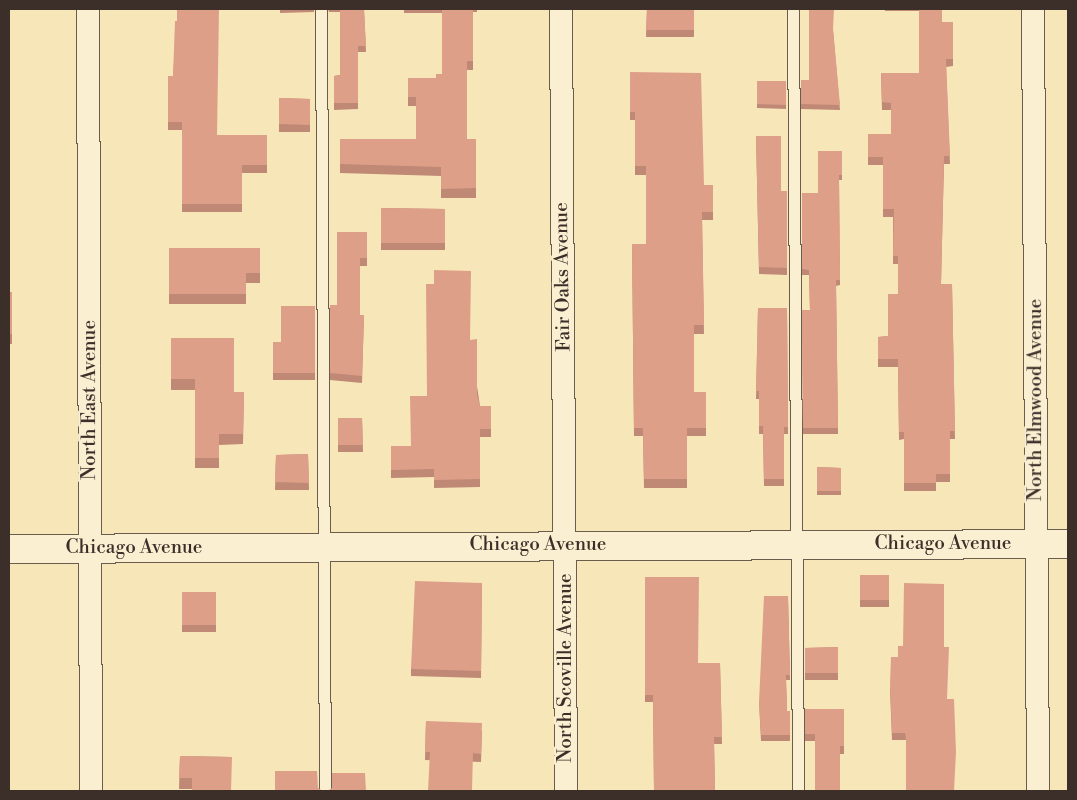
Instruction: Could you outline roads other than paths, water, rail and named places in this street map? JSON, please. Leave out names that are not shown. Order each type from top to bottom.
[{"type":"main road","name":"Chicago Avenue","points":[[9,549],[1068,544]]},
{"type":"street","name":"North East Avenue","points":[[88,9],[91,791]]},
{"type":"street","name":"Fair Oaks Avenue","points":[[561,9],[566,545]]},
{"type":"street","name":"North Elmwood Avenue","points":[[1033,9],[1038,791]]},
{"type":"street","name":"North Scoville Avenue","points":[[566,545],[566,791]]},
{"type":"lane","points":[[321,9],[325,791]]},
{"type":"lane","points":[[793,9],[798,791]]}]
